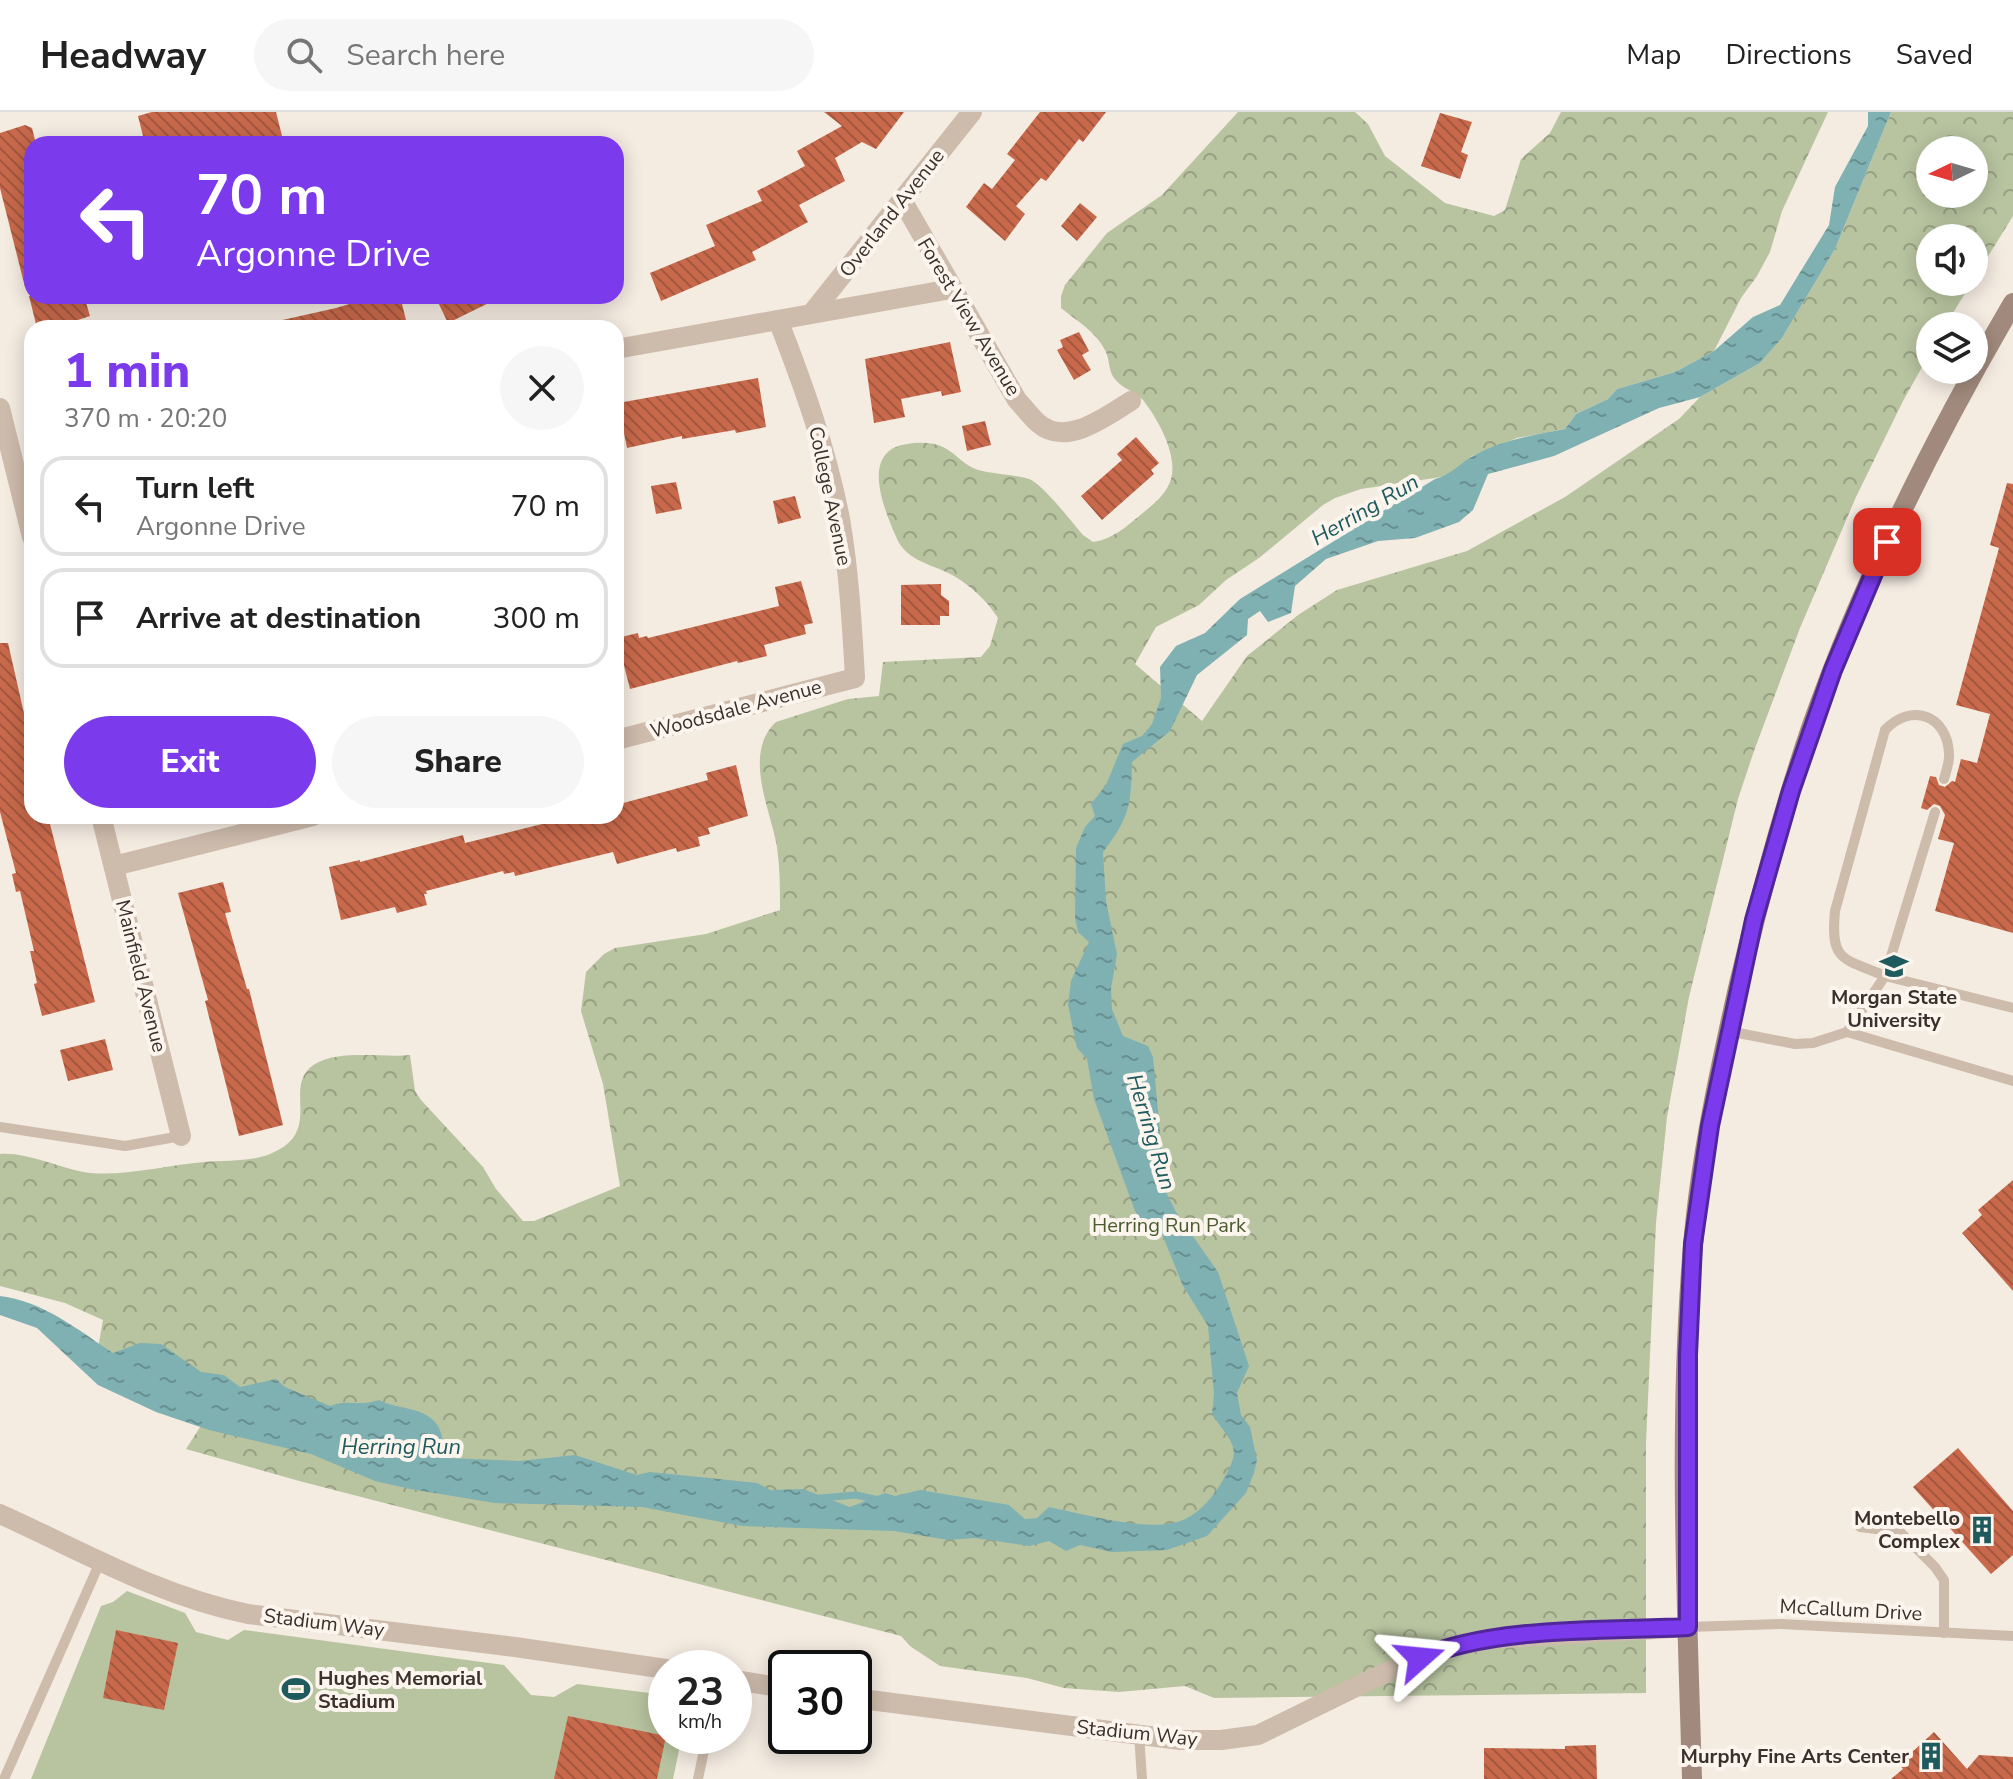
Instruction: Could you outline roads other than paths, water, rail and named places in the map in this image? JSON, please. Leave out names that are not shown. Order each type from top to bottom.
[{"type":"main road","points":[[1692,1779],[1688,1627],[1688,1355],[1693,1244],[1728,1031],[1778,832],[1833,670],[1887,542],[1926,462],[2013,303]]},
{"type":"street","name":"Overland Avenue","points":[[812,313],[972,112]]},
{"type":"street","name":"Forest View Avenue","points":[[902,200],[1017,400],[1040,426],[1059,433],[1088,427],[1131,401]]},
{"type":"street","name":"Overland Avenue","points":[[624,348],[951,289]]},
{"type":"street","name":"College Avenue","points":[[778,320],[815,422],[839,516],[850,595],[855,678]]},
{"type":"street","points":[[0,408],[24,479]]},
{"type":"street","name":"Woodsdale Avenue","points":[[624,738],[855,678]]},
{"type":"street","name":"Mainfield Avenue","points":[[103,824],[181,1136]]},
{"type":"street","points":[[114,866],[281,824]]},
{"type":"street","name":"Stadium Way","points":[[0,1514],[155,1587],[207,1605],[248,1614],[648,1666]]},
{"type":"street","name":"Stadium Way","points":[[872,1700],[1180,1740],[1221,1740],[1258,1735],[1439,1650],[1489,1639],[1688,1627]]},
{"type":"lane","points":[[1944,779],[1950,756],[1946,736],[1933,720],[1907,714],[1885,730],[1835,911],[1835,948],[1842,958],[1885,976],[2013,1008]]},
{"type":"lane","points":[[1847,1032],[1885,976],[1935,812]]},
{"type":"lane","points":[[1728,1031],[1795,1044],[1813,1043],[1847,1032],[2013,1081]]},
{"type":"lane","points":[[0,1127],[125,1146],[181,1136]]},
{"type":"lane","points":[[1860,1527],[1900,1532],[1935,1567],[1944,1580],[1944,1633]]},
{"type":"lane","points":[[4,1779],[100,1562]]},
{"type":"lane","name":"McCallum Drive","points":[[1688,1627],[1781,1624],[2013,1636]]},
{"type":"lane","points":[[1139,1734],[1142,1779]]},
{"type":"lane","points":[[698,1779],[703,1754]]},
{"type":"water","name":"Herring Run","points":[[1868,112],[1891,112],[1835,249],[1782,338],[1760,363],[1700,397],[1659,408],[1554,456],[1488,474],[1473,510],[1459,522],[1415,538],[1378,541],[1326,559],[1295,586],[1291,613],[1268,622],[1260,611],[1248,619],[1247,635],[1197,675],[1170,731],[1132,762],[1127,810],[1119,829],[1103,852],[1106,901],[1117,954],[1111,989],[1112,1009],[1123,1036],[1148,1046],[1153,1057],[1163,1164],[1161,1182],[1176,1212],[1218,1272],[1249,1366],[1237,1393],[1241,1415],[1250,1427],[1257,1460],[1254,1473],[1246,1493],[1207,1536],[1167,1550],[1112,1552],[1080,1545],[1066,1551],[1049,1541],[1029,1546],[975,1538],[948,1540],[894,1531],[742,1526],[642,1507],[495,1503],[410,1489],[375,1481],[311,1454],[209,1430],[156,1412],[98,1385],[37,1328],[0,1315],[0,1296],[16,1299],[60,1318],[113,1353],[140,1343],[161,1344],[201,1372],[224,1375],[240,1387],[276,1379],[285,1387],[330,1406],[379,1400],[419,1412],[438,1426],[447,1458],[520,1461],[575,1455],[637,1475],[650,1472],[757,1483],[771,1490],[803,1489],[850,1507],[885,1493],[895,1496],[920,1490],[1009,1505],[1025,1519],[1037,1518],[1049,1507],[1111,1520],[1159,1525],[1181,1521],[1194,1513],[1216,1491],[1234,1455],[1231,1441],[1212,1414],[1214,1394],[1208,1326],[1183,1286],[1160,1229],[1140,1219],[1135,1211],[1094,1099],[1087,1059],[1077,1048],[1068,1005],[1071,981],[1089,942],[1078,932],[1075,918],[1076,848],[1085,827],[1095,816],[1091,804],[1106,785],[1123,744],[1142,736],[1152,724],[1161,698],[1160,667],[1176,646],[1205,633],[1240,599],[1484,450],[1565,429],[1576,414],[1608,399],[1617,389],[1675,372],[1714,351],[1753,317],[1780,305],[1829,225],[1835,187],[1868,126]]},
{"type":"waterway","name":"Herring Run","points":[[820,1498],[856,1495],[879,1500]]},
{"type":"place","name":"Morgan State University","points":[[1894,966]]},
{"type":"place","name":"Montebello Complex","points":[[1982,1530]]},
{"type":"place","name":"Hughes Memorial Stadium","points":[[296,1689]]},
{"type":"place","name":"Murphy Fine Arts Center","points":[[1931,1756]]},
{"type":"park label","name":"Herring Run Park","points":[[1169,1225]]}]
